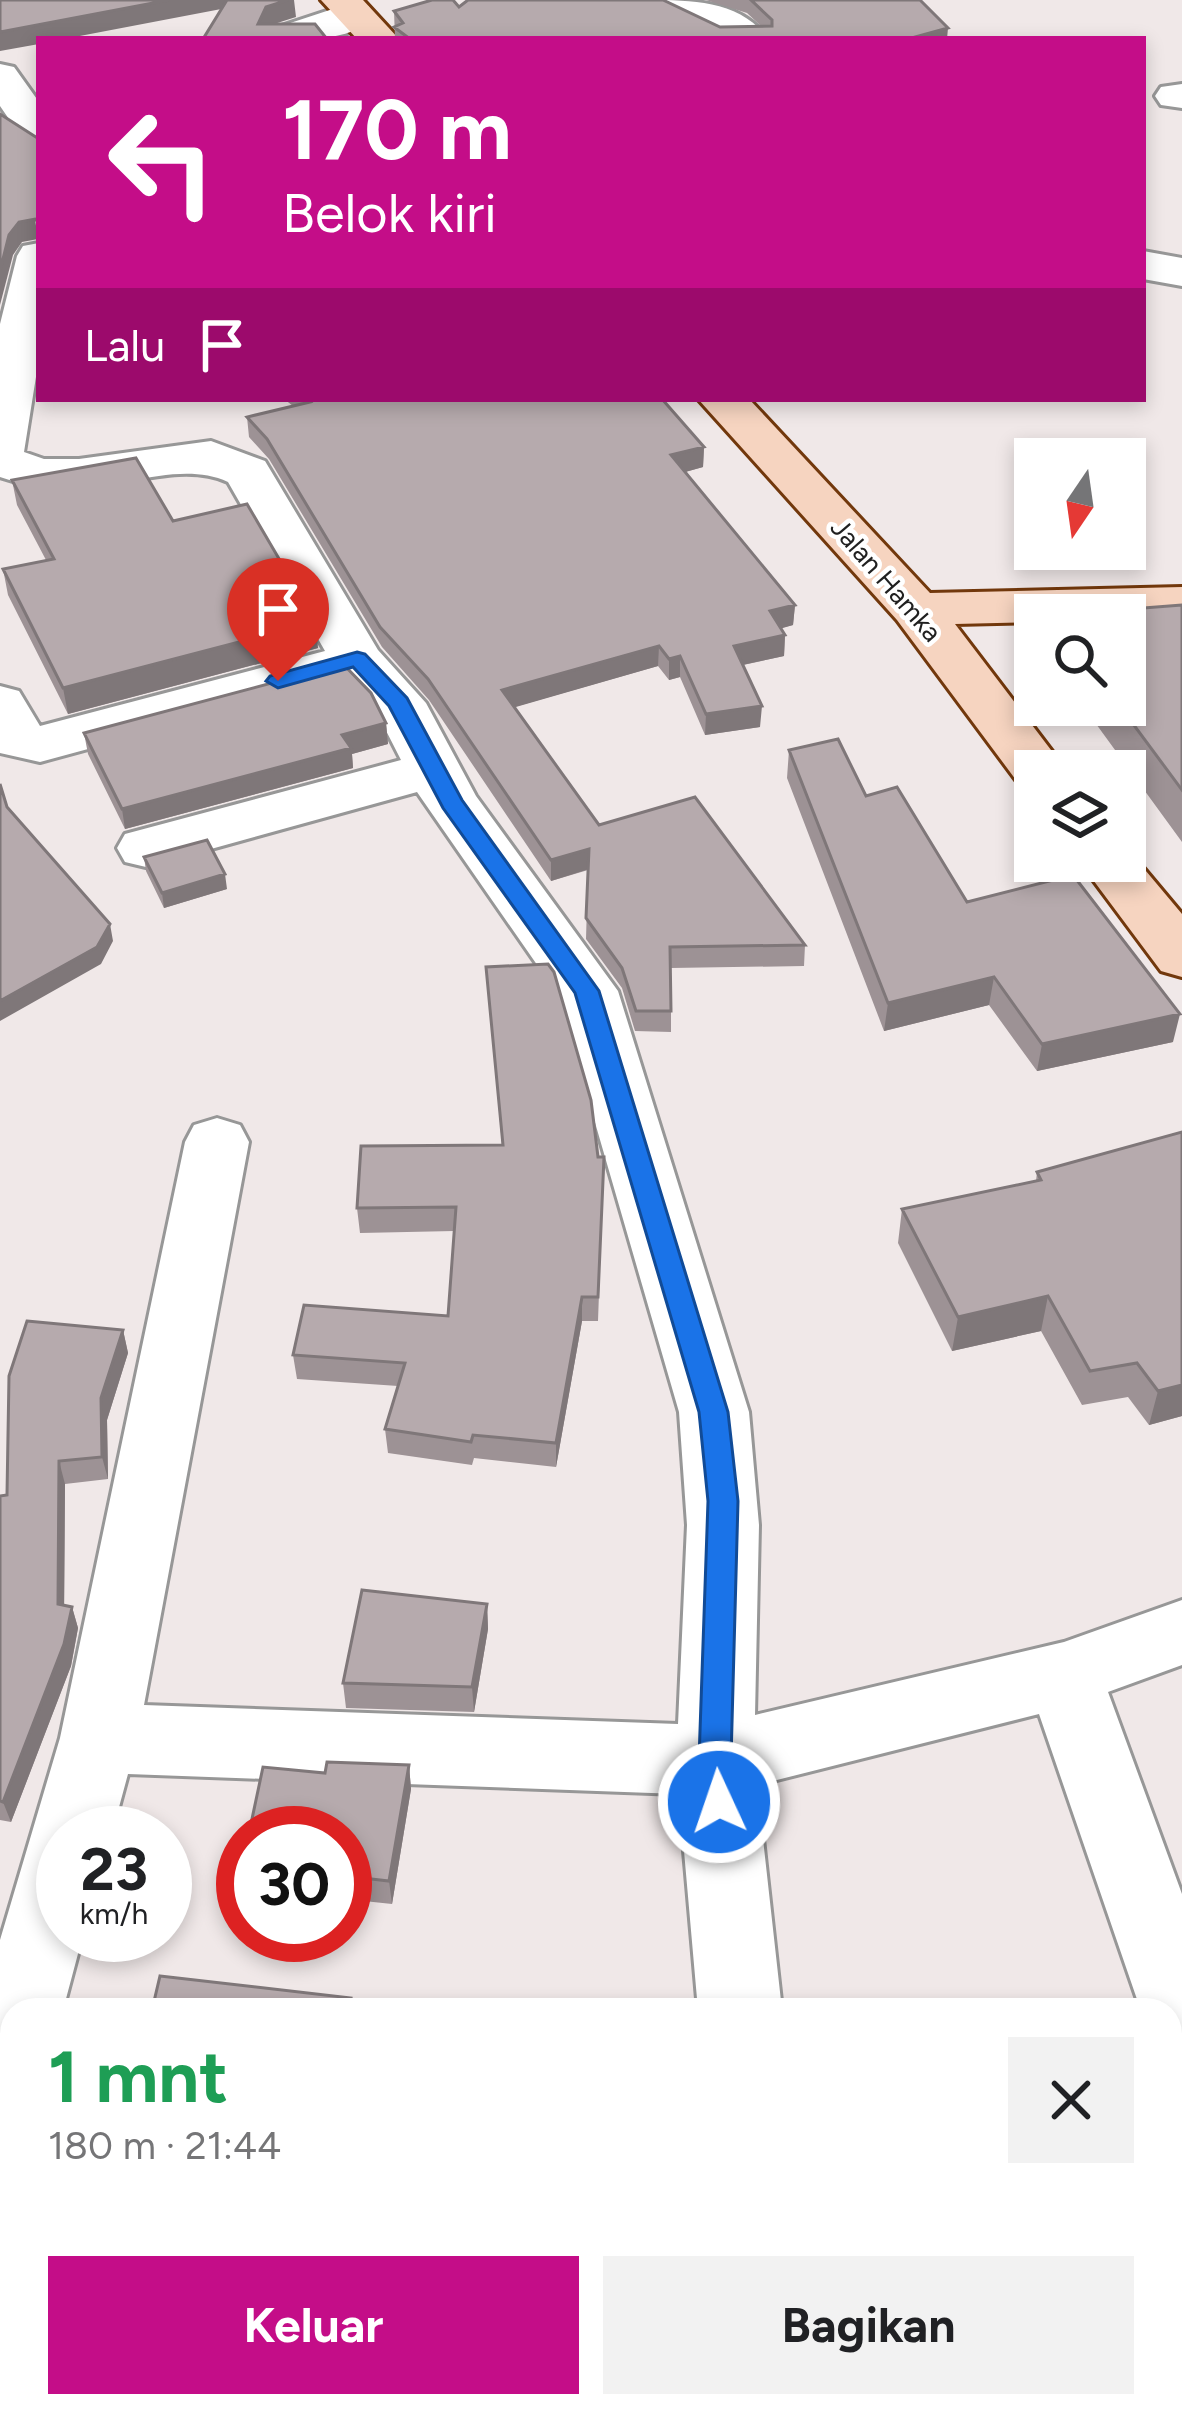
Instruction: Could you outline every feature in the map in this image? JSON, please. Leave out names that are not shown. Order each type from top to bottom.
[{"type":"street","points":[[297,36],[362,22],[406,0]]},
{"type":"street","points":[[670,0],[744,36]]},
{"type":"street","points":[[1146,266],[1182,272]]},
{"type":"street","points":[[0,451],[36,269]]},
{"type":"street","name":"Jalan Hamka","points":[[725,402],[916,609],[1023,750]]},
{"type":"street","points":[[0,461],[40,474],[79,474],[212,456],[247,472],[357,658],[399,703],[452,802],[587,991],[714,1412],[723,1525],[715,1760],[739,1998]]},
{"type":"street","points":[[916,609],[1182,603]]},
{"type":"street","points":[[0,703],[13,738],[40,745],[357,658]]},
{"type":"street","points":[[146,848],[434,769]]},
{"type":"street","points":[[1136,882],[1163,902],[1182,956]]},
{"type":"street","points":[[80,1806],[99,1738],[217,1142]]},
{"type":"street","points":[[99,1738],[715,1760],[1064,1675],[1182,1632]]},
{"type":"street","points":[[1064,1675],[1178,1998]]},
{"type":"street","points":[[24,1998],[36,1958]]},
{"type":"building","points":[[0,0],[169,0],[0,32]]},
{"type":"building","points":[[227,0],[288,0],[266,7],[258,24],[315,24],[325,36],[205,36]]},
{"type":"building","points":[[432,0],[453,0],[459,7],[468,0],[663,0],[720,27],[772,26],[772,20],[751,0],[920,0],[948,28],[919,36],[406,36],[394,27],[403,23],[394,11]]},
{"type":"building","points":[[0,114],[36,137],[36,220],[19,222],[9,235],[0,271]]},
{"type":"building","points":[[310,402],[665,402],[704,447],[671,455],[795,605],[770,611],[785,635],[734,646],[762,706],[706,714],[680,656],[669,659],[659,646],[502,690],[599,825],[695,797],[805,945],[670,947],[671,1011],[636,1011],[622,968],[586,918],[589,849],[551,860],[428,679],[380,627],[267,439],[247,417]]},
{"type":"building","points":[[136,458],[173,521],[247,504],[316,622],[63,688],[3,569],[54,559],[12,480]]},
{"type":"building","points":[[1182,605],[1182,790],[1135,726],[1146,726],[1146,608]]},
{"type":"building","points":[[343,664],[371,693],[386,723],[342,735],[351,748],[122,809],[84,733]]},
{"type":"building","points":[[838,739],[866,796],[897,787],[967,902],[1046,882],[1078,882],[1180,1014],[1042,1044],[994,977],[888,1003],[789,750]]},
{"type":"building","points":[[0,784],[7,807],[110,924],[97,947],[0,1001]]},
{"type":"building","points":[[207,840],[225,874],[162,893],[144,857]]},
{"type":"building","points":[[548,964],[591,1100],[598,1157],[604,1157],[598,1297],[582,1297],[556,1443],[473,1435],[471,1442],[385,1429],[405,1363],[293,1355],[304,1305],[448,1316],[456,1207],[357,1208],[361,1146],[503,1145],[486,967]]},
{"type":"building","points":[[1182,1132],[1182,1385],[1158,1391],[1137,1363],[1090,1371],[1048,1296],[958,1317],[902,1209],[1041,1180],[1037,1172]]},
{"type":"building","points":[[27,1321],[123,1330],[101,1398],[102,1457],[59,1461],[58,1604],[72,1607],[64,1644],[3,1802],[0,1496],[7,1495],[9,1376]]},
{"type":"building","points":[[362,1590],[487,1604],[472,1687],[343,1683]]},
{"type":"building","points":[[327,1762],[409,1765],[389,1881],[372,1879],[372,1806],[255,1806],[263,1767],[325,1773]]},
{"type":"building","points":[[160,1976],[351,1998],[155,1998]]},
{"type":"route","points":[[278,681],[357,658],[399,703],[452,802],[587,991],[714,1412],[723,1501],[715,1760],[719,1802]]}]
